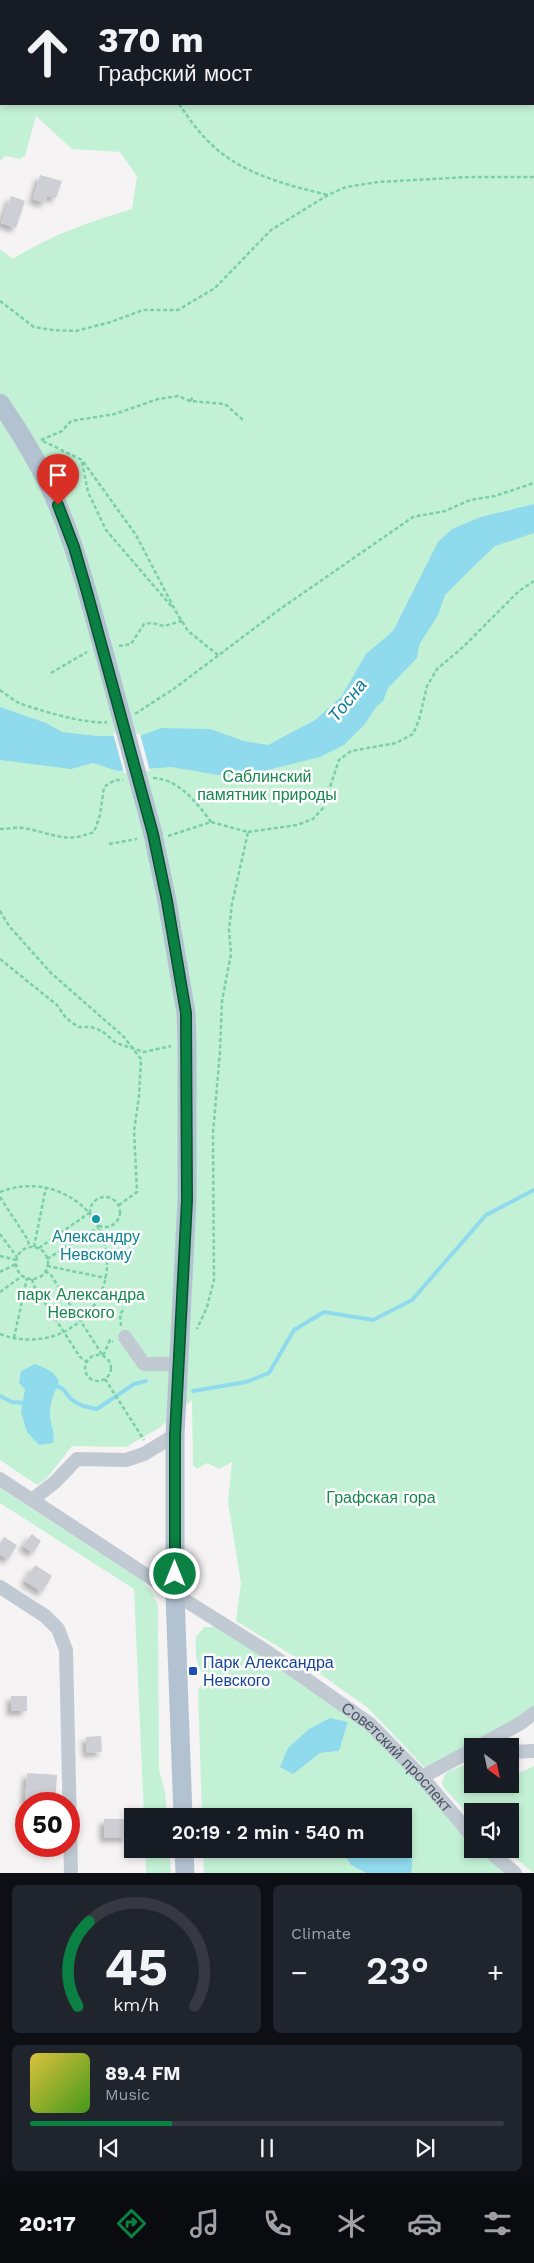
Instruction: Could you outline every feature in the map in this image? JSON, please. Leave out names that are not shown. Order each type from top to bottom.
[{"type":"main road","points":[[0,403],[28,447],[58,505],[74,547],[104,649],[154,836],[184,1004],[187,1041],[187,1200],[177,1364],[175,1435],[175,1594],[183,1808]]},
{"type":"main road","points":[[184,1858],[185,1873]]},
{"type":"street","points":[[125,1337],[144,1364],[177,1364]]},
{"type":"street","points":[[32,1500],[55,1482],[76,1459],[126,1460],[144,1454],[175,1435]]},
{"type":"street","name":"Советский проспект","points":[[0,1479],[175,1594],[266,1651],[370,1724],[422,1777],[464,1827]]},
{"type":"street","points":[[0,1587],[45,1616],[58,1629],[66,1650],[71,1873]]},
{"type":"street","points":[[494,1738],[521,1723],[534,1713]]},
{"type":"street","points":[[519,1752],[534,1751]]},
{"type":"street","points":[[422,1777],[464,1754]]},
{"type":"street","points":[[498,1858],[515,1873]]},
{"type":"path","points":[[180,105],[210,143],[234,162],[259,174],[328,195]]},
{"type":"path","points":[[0,301],[34,327],[52,330],[76,330],[111,322],[143,310],[178,310],[215,288],[271,230],[328,195],[346,188],[378,182],[469,177],[534,177]]},
{"type":"path","points":[[41,440],[62,430],[72,421],[115,414],[158,399],[178,396],[190,401],[226,404],[243,420]]},
{"type":"path","points":[[190,401],[194,396]]},
{"type":"path","points":[[36,439],[82,460],[136,535],[188,632],[218,655]]},
{"type":"path","points":[[82,460],[88,492],[106,530],[175,610]]},
{"type":"path","points":[[132,715],[175,688],[280,609],[413,517],[444,511],[470,500],[495,496],[534,483]]},
{"type":"path","points":[[110,844],[154,836],[211,822],[248,832],[297,825],[313,819],[323,808],[339,760],[351,751],[396,743],[413,734],[419,720],[427,686],[437,669],[462,648],[519,591],[534,581]]},
{"type":"path","points":[[51,673],[104,649],[131,644],[137,639],[144,624],[152,623],[164,626],[182,621]]},
{"type":"path","points":[[0,690],[18,702],[48,712],[99,724],[108,722]]},
{"type":"path","points":[[156,778],[173,783],[195,801],[211,822]]},
{"type":"path","points":[[0,829],[23,828],[42,834],[78,838],[94,832],[100,815],[104,787],[115,780],[125,779]]},
{"type":"path","points":[[196,1334],[207,1307],[214,1280],[213,1133],[222,1001],[231,954],[229,930],[232,904],[248,832]]},
{"type":"path","points":[[0,911],[9,926],[51,973],[108,1023],[135,1050],[141,1059],[139,1096],[134,1131],[137,1192],[118,1204]]},
{"type":"path","points":[[0,959],[57,1005],[66,1018],[78,1027],[92,1027],[102,1031],[116,1043],[135,1050],[151,1051],[177,1044]]},
{"type":"path","points":[[0,1192],[26,1186],[46,1187],[65,1194],[90,1214],[98,1225],[107,1252],[106,1278],[97,1302],[81,1321],[64,1332],[45,1338],[14,1338],[0,1334]]},
{"type":"path","points":[[34,1247],[46,1187]]},
{"type":"path","points":[[0,1197],[28,1240],[29,1247]]},
{"type":"path","points":[[90,1214],[90,1206],[97,1199],[111,1198],[118,1204],[120,1215],[115,1224],[105,1228],[98,1225]]},
{"type":"path","points":[[39,1248],[90,1214]]},
{"type":"path","points":[[47,1259],[98,1225]]},
{"type":"path","points":[[0,1234],[16,1258],[16,1264],[22,1276],[32,1279],[37,1278],[45,1271],[47,1266],[47,1259],[39,1248],[24,1248],[16,1258]]},
{"type":"path","points":[[0,1256],[16,1258]]},
{"type":"path","points":[[0,1272],[16,1264]]},
{"type":"path","points":[[47,1266],[106,1278]]},
{"type":"path","points":[[45,1271],[50,1275],[103,1356],[110,1362],[112,1367],[109,1376],[96,1381],[88,1376],[86,1372],[87,1362],[94,1356],[103,1356]]},
{"type":"path","points":[[0,1292],[22,1276]]},
{"type":"path","points":[[14,1338],[27,1278]]},
{"type":"path","points":[[32,1279],[34,1286],[80,1357],[87,1362]]},
{"type":"path","points":[[125,1308],[120,1314],[119,1322],[125,1337]]},
{"type":"path","points":[[103,1356],[105,1348]]},
{"type":"path","points":[[105,1379],[146,1442]]},
{"type":"green space","name":"Саблинский памятник природы","points":[[0,105],[534,105],[534,1715],[488,1738],[464,1738],[464,1750],[426,1769],[368,1708],[302,1661],[236,1621],[241,1583],[228,1502],[232,1462],[219,1469],[207,1463],[197,1469],[193,1465],[192,1400],[159,1428],[126,1447],[72,1446],[47,1478],[37,1485],[0,1460],[0,249],[13,259],[71,230],[132,209],[137,176],[120,152],[72,149],[36,116],[25,156],[20,159],[5,156],[0,161]]},
{"type":"green space","points":[[0,1488],[141,1580],[152,1592],[158,1606],[159,1769],[165,1792],[166,1808],[144,1808],[134,1589],[0,1503]]},
{"type":"green space","points":[[204,1627],[217,1627],[295,1675],[368,1727],[464,1829],[464,1858],[494,1858],[513,1873],[411,1873],[412,1808],[202,1808],[198,1690],[203,1682],[203,1675],[198,1665],[196,1637]],"holes":[[[348,1722],[339,1751],[320,1753],[307,1763]]]},
{"type":"green space","points":[[464,1765],[464,1793],[519,1793],[519,1773],[534,1766],[534,1873],[515,1858],[519,1858],[519,1803],[464,1803],[464,1809],[442,1784],[444,1775]]},
{"type":"green space","points":[[145,1858],[170,1858],[171,1873],[146,1873]]},
{"type":"green space","points":[[203,1858],[347,1858],[351,1865],[366,1873],[204,1873]]},
{"type":"water","name":"Тосна","points":[[534,504],[534,533],[495,546],[445,595],[438,615],[419,645],[417,658],[388,688],[383,701],[376,707],[365,724],[344,745],[320,757],[264,771],[224,776],[171,767],[118,771],[93,763],[71,769],[0,760],[0,707],[46,723],[62,732],[97,736],[140,736],[161,728],[210,729],[244,741],[268,745],[315,720],[341,697],[366,654],[393,631],[438,542],[452,529],[481,517]]},
{"type":"water","points":[[35,1364],[52,1372],[59,1381],[50,1408],[54,1434],[53,1443],[39,1445],[27,1432],[21,1412],[25,1389],[19,1383],[21,1371]]},
{"type":"water","points":[[330,1718],[348,1722],[339,1751],[320,1753],[293,1774],[280,1767],[288,1748],[309,1729]]},
{"type":"water","points":[[347,1858],[411,1858],[412,1864],[411,1873],[366,1873],[351,1865]]},
{"type":"pier","points":[[113,733],[140,734],[150,771],[124,773]]},
{"type":"building","points":[[40,175],[62,181],[56,198],[47,196],[45,203],[33,199]]},
{"type":"building","points":[[11,196],[25,201],[16,228],[1,223]]},
{"type":"building","points":[[32,1534],[41,1541],[33,1553],[23,1546]]},
{"type":"building","points":[[4,1537],[17,1545],[8,1560],[0,1554],[0,1543]]},
{"type":"building","points":[[35,1565],[52,1576],[42,1592],[25,1581]]},
{"type":"building","points":[[11,1696],[27,1696],[27,1711],[11,1711]]},
{"type":"building","points":[[101,1736],[102,1752],[87,1753],[86,1737]]},
{"type":"building","points":[[27,1773],[57,1775],[56,1792],[26,1792]]},
{"type":"building","points":[[104,1819],[124,1819],[124,1838],[104,1838]]},
{"type":"waterway","points":[[193,1391],[246,1382],[269,1373],[294,1330],[324,1312],[373,1320],[412,1300],[486,1215],[534,1190]]},
{"type":"waterway","points":[[53,1385],[62,1389],[77,1403],[97,1409],[134,1384],[146,1381]]},
{"type":"waterway","points":[[0,1396],[12,1402],[26,1403]]},
{"type":"place","name":"Александру Невскому","points":[[96,1219]]},
{"type":"place","name":"Парк Александра Невского","points":[[193,1671]]},
{"type":"route","points":[[58,505],[74,547],[87,592],[153,834],[167,901],[186,1013],[188,1100],[187,1200],[177,1364],[175,1574]]},
{"type":"park label","name":"парк Александра Невского","points":[[81,1303]]},
{"type":"park label","name":"Графская гора","points":[[381,1497]]}]
